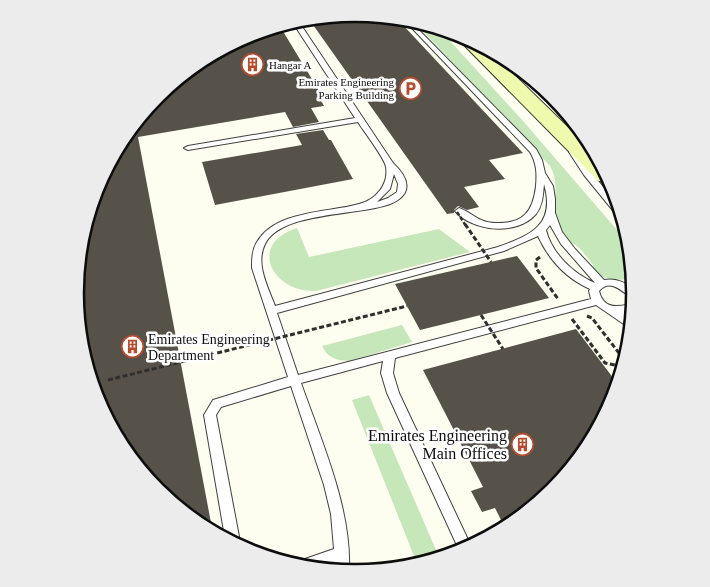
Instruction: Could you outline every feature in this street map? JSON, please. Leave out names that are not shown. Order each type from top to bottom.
[{"type":"main road","points":[[485,55],[592,162]]},
{"type":"lane","points":[[300,28],[403,182],[401,193],[389,202],[284,224],[268,233],[260,242],[255,255],[256,268],[330,485],[338,514],[342,564]]},
{"type":"lane","points":[[417,30],[533,152],[539,162],[542,174],[550,185],[553,224],[558,234],[599,285]]},
{"type":"lane","points":[[188,148],[360,119]]},
{"type":"lane","points":[[560,130],[587,173],[610,201]]},
{"type":"lane","points":[[358,207],[386,190],[392,175],[390,164]]},
{"type":"lane","points":[[458,212],[473,222],[484,225],[505,225],[524,220],[532,214],[537,206],[542,174]]},
{"type":"lane","points":[[271,311],[501,249],[531,237],[541,230],[551,214]]},
{"type":"lane","points":[[541,230],[544,241],[570,272],[581,280],[599,285],[616,283],[626,288]]},
{"type":"lane","points":[[599,285],[594,291],[597,301],[625,320]]},
{"type":"lane","points":[[232,535],[210,414],[217,403],[295,380],[597,301]]},
{"type":"lane","points":[[607,308],[622,311],[625,310]]},
{"type":"lane","points":[[390,355],[387,373],[393,393],[462,542]]},
{"type":"lane","points":[[317,562],[342,553]]},
{"type":"path","points":[[458,212],[491,262]]},
{"type":"path","points":[[108,380],[406,306]]},
{"type":"path","points":[[481,315],[503,349]]},
{"type":"path","points":[[584,316],[592,318],[619,354]]},
{"type":"path","points":[[572,318],[578,317]]},
{"type":"green space","points":[[423,32],[449,39],[523,121],[619,232],[624,258],[625,279],[605,278],[595,272],[592,269],[593,265],[580,249],[564,237],[556,219],[555,182],[550,166]]},
{"type":"green space","points":[[297,228],[309,257],[439,229],[470,252],[316,291],[301,290],[287,284],[277,276],[271,266],[269,255],[273,245],[282,235]]},
{"type":"green space","points":[[402,325],[412,342],[350,361],[333,358],[322,346]]},
{"type":"green space","points":[[369,395],[437,552],[415,557],[352,400]]},
{"type":"building","name":"Emirates Engineering Parking Building","points":[[355,22],[405,28],[523,153],[489,160],[505,179],[464,187],[479,207],[467,210],[458,206],[454,213],[447,214],[314,26]]},
{"type":"building","name":"Emirates Engineering Department","points":[[284,32],[321,94],[318,95],[324,106],[311,108],[319,122],[293,127],[285,112],[138,137],[211,523],[176,497],[151,472],[120,429],[98,381],[86,329],[84,294],[86,258],[93,223],[98,206],[120,158],[151,115],[176,90],[204,68],[235,50]]},
{"type":"building","points":[[323,130],[329,140],[331,140],[353,179],[215,205],[202,162],[302,145],[296,134]]},
{"type":"building","points":[[517,256],[549,298],[420,330],[395,284]]},
{"type":"building","name":"Emirates Engineering Main Offices","points":[[576,329],[613,378],[590,429],[570,458],[547,485],[502,521],[495,508],[482,512],[471,491],[483,487],[423,370]]},
{"type":"place","name":"Hangar A","points":[[253,65]]},
{"type":"place","name":"Emirates Engineering Parking Building","points":[[410,88]]},
{"type":"place","name":"Emirates Engineering Department","points":[[132,347]]},
{"type":"place","name":"Emirates Engineering Main Offices","points":[[523,444]]}]
